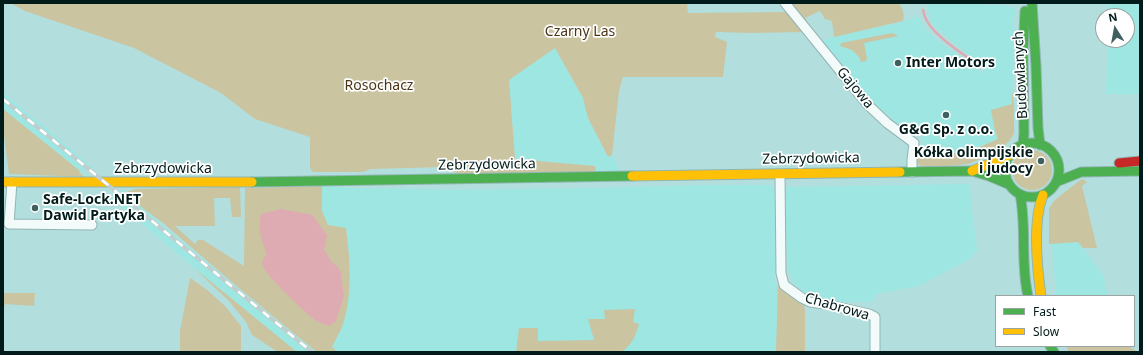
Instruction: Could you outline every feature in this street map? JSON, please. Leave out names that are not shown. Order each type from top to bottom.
[{"type":"street","name":"Gajowa","points":[[785,3],[867,104],[887,123],[914,143],[912,172]]},
{"type":"street","name":"Budowlanych","points":[[1023,145],[1023,59],[1026,3]]},
{"type":"street","name":"Budowlanych","points":[[1032,3],[1040,145]]},
{"type":"street","points":[[1023,145],[1040,145],[1049,150],[1057,161],[1059,173],[1056,182],[1050,191],[1043,195],[1026,197],[1013,190],[1008,184],[1005,176],[1005,167],[1010,155],[1015,150],[1023,145]]},
{"type":"street","name":"Zebrzydowicka","points":[[972,171],[993,164],[1010,155]]},
{"type":"street","points":[[1057,161],[1070,165],[1088,167],[1140,161]]},
{"type":"street","name":"Zebrzydowicka","points":[[7,182],[215,183],[972,171],[990,176],[1008,184]]},
{"type":"street","points":[[1056,182],[1081,172],[1140,171]]},
{"type":"street","name":"Chabrowa","points":[[780,174],[780,273],[784,285],[810,302],[869,314],[875,317],[875,352]]},
{"type":"street","points":[[7,182],[9,224],[92,225]]},
{"type":"street","points":[[1020,194],[1024,217],[1024,271],[1028,295]]},
{"type":"street","points":[[1041,295],[1037,230],[1038,208],[1043,195]]},
{"type":"shaded area","points":[[927,3],[984,3],[984,5],[1001,5],[1016,8],[1014,20],[1012,104],[995,131],[998,139],[968,152],[922,156],[921,131],[913,135],[913,130],[901,127],[867,97],[820,41],[901,22],[918,16],[925,28],[937,40],[982,72],[984,76],[985,68],[933,25],[929,15]]},
{"type":"shaded area","points":[[1108,3],[1140,3],[1140,94],[1106,94],[1108,48],[1135,48],[1135,8],[1108,8]]},
{"type":"shaded area","points":[[555,48],[583,98],[588,118],[607,156],[612,155],[620,172],[596,172],[595,166],[515,159],[509,80]]},
{"type":"shaded area","points":[[3,93],[93,168],[80,171],[3,109]]},
{"type":"shaded area","points":[[969,184],[977,250],[970,259],[919,286],[875,294],[874,302],[836,302],[806,293],[795,285],[792,280],[788,269],[787,259],[785,187]]},
{"type":"shaded area","points":[[770,185],[775,191],[776,264],[774,283],[778,284],[776,352],[337,352],[332,347],[348,301],[349,253],[346,228],[328,225],[322,211],[322,186],[460,190]]},
{"type":"shaded area","points":[[121,190],[316,352],[295,352],[112,198]]},
{"type":"shaded area","points":[[281,209],[313,215],[327,236],[324,249],[331,261],[340,269],[344,296],[336,321],[330,326],[320,323],[303,310],[271,278],[262,264],[267,254],[260,230],[261,214]]},
{"type":"shaded area","points":[[1078,242],[1103,275],[1108,295],[1056,295],[1052,243]]},
{"type":"green space","name":"Rosochacz","points":[[10,3],[687,3],[688,13],[789,12],[805,32],[716,32],[715,37],[727,42],[723,77],[623,77],[619,91],[612,155],[608,157],[588,118],[583,98],[555,48],[509,80],[515,159],[595,166],[596,172],[458,174],[446,167],[371,169],[363,172],[313,172],[310,168],[310,137],[255,119],[221,93],[134,48],[25,11]]},
{"type":"green space","points":[[788,3],[898,3],[903,11],[904,18],[903,21],[834,37],[832,21],[825,19],[820,11],[805,18],[820,41]]},
{"type":"green space","points":[[892,33],[898,36],[864,43],[867,58],[866,61],[861,62],[859,57],[852,50],[840,46],[841,43]]},
{"type":"green space","points":[[1012,90],[1014,106],[1014,133],[1010,140],[1002,148],[993,154],[968,164],[937,167],[921,166],[917,163],[916,160],[918,156],[968,152],[998,139],[991,110],[1012,104]]},
{"type":"green space","points":[[3,109],[80,171],[79,172],[84,177],[9,174],[3,136]]},
{"type":"green space","points":[[1032,150],[1040,152],[1046,156],[1050,162],[1052,170],[1050,178],[1046,184],[1040,188],[1032,190],[1024,188],[1018,184],[1014,178],[1012,170],[1014,162],[1018,156],[1024,152]]},
{"type":"green space","points":[[1082,179],[1087,182],[1082,186],[1097,248],[1083,248],[1078,242],[1049,244],[1049,208],[1054,201]]},
{"type":"green space","points":[[322,186],[322,211],[328,225],[346,228],[350,278],[348,303],[342,327],[332,347],[338,352],[317,352],[165,224],[141,207],[126,192],[135,189],[240,187],[241,217],[232,217],[230,198],[214,198],[215,226],[175,226],[195,244],[198,240],[203,240],[244,266],[245,188]]},
{"type":"green space","points":[[194,268],[297,352],[278,352],[252,335],[246,322],[229,301]]},
{"type":"green space","points":[[190,278],[206,289],[225,306],[241,326],[241,352],[180,352],[180,331]]},
{"type":"green space","points":[[778,284],[804,304],[805,352],[776,352]]},
{"type":"green space","points":[[3,293],[35,293],[34,306],[5,304],[3,311]]},
{"type":"green space","points":[[635,309],[633,322],[639,324],[633,340],[622,352],[516,352],[519,328],[538,328],[538,341],[594,340],[588,319],[605,319],[604,310]]},
{"type":"green space","points":[[1066,347],[1130,347],[1138,352],[1069,352]]},
{"type":"waterway","points":[[923,10],[925,18],[935,32],[950,45],[980,66]]},
{"type":"railway","points":[[3,99],[312,352]]},
{"type":"traffic: fast","points":[[1032,3],[1040,145]]},
{"type":"traffic: fast","points":[[1023,145],[1023,54],[1025,11]]},
{"type":"traffic: fast","points":[[1032,143],[1042,145],[1051,151],[1057,160],[1059,170],[1057,180],[1051,189],[1042,195],[1032,197],[1022,195],[1013,189],[1007,180],[1005,170],[1007,160],[1013,151],[1022,145],[1032,143]]},
{"type":"traffic: fast","points":[[900,172],[972,171],[1008,184]]},
{"type":"traffic: fast","points":[[1056,182],[1081,172],[1140,171]]},
{"type":"traffic: fast","points":[[252,182],[632,176]]},
{"type":"traffic: fast","points":[[1020,194],[1023,220],[1024,270],[1028,295]]},
{"type":"traffic: fast","points":[[1051,347],[1054,352]]},
{"type":"traffic: slow","points":[[972,171],[1010,155]]},
{"type":"traffic: slow","points":[[632,176],[900,172]]},
{"type":"traffic: slow","points":[[3,182],[252,182]]},
{"type":"traffic: slow","points":[[1041,295],[1036,231],[1037,218],[1043,195]]},
{"type":"traffic: jam","points":[[1119,163],[1140,161]]},
{"type":"place","name":"Inter Motors","points":[[898,63]]},
{"type":"place","name":"G&G Sp. z o.o.","points":[[946,115]]},
{"type":"place","name":"Kółka olimpijskie i judocy","points":[[1041,161]]},
{"type":"place","name":"Safe-Lock.NET Dawid Partyka","points":[[35,208]]},
{"type":"park label","name":"Czarny Las","points":[[580,32]]}]
